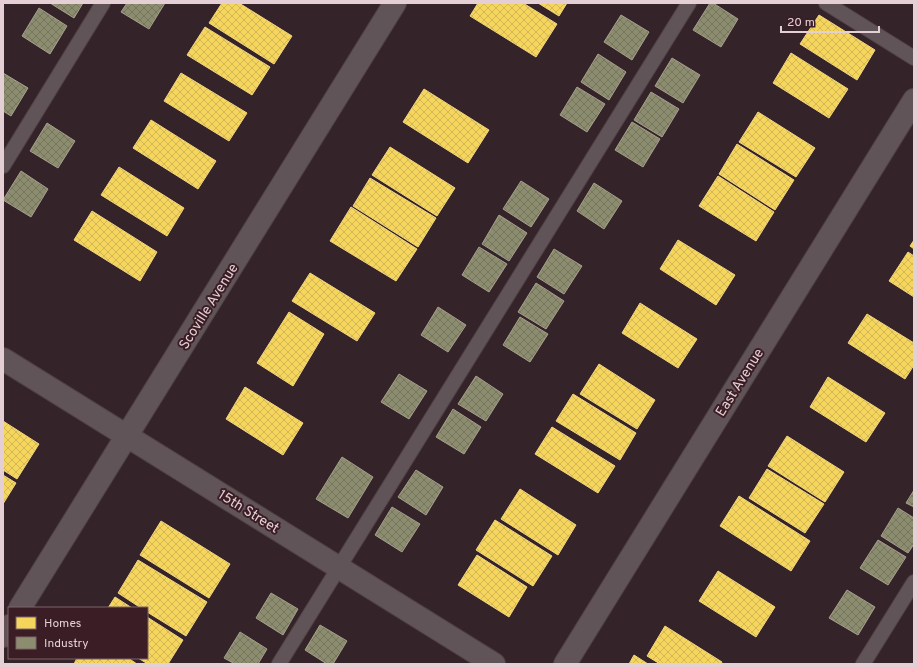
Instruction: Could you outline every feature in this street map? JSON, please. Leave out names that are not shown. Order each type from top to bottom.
[{"type":"street","name":"Scoville Avenue","points":[[21,607],[395,3]]},
{"type":"street","name":"East Avenue","points":[[565,664],[914,100]]},
{"type":"street","name":"15th Street","points":[[3,359],[494,664]]},
{"type":"lane","points":[[3,166],[103,3]]},
{"type":"lane","points":[[279,664],[689,3]]},
{"type":"lane","points":[[826,3],[914,58]]},
{"type":"lane","points":[[863,664],[914,582]]},
{"type":"building: Homes","points":[[222,3],[239,3],[292,36],[274,64],[209,23]]},
{"type":"building: Homes","points":[[478,3],[523,3],[557,24],[536,57],[470,16]]},
{"type":"building: Homes","points":[[538,3],[567,3],[559,16]]},
{"type":"building: Homes","points":[[819,15],[875,50],[857,80],[800,44]]},
{"type":"building: Homes","points":[[205,27],[270,67],[252,95],[187,55]]},
{"type":"building: Homes","points":[[791,53],[848,89],[829,118],[773,83]]},
{"type":"building: Homes","points":[[181,73],[247,113],[229,141],[164,101]]},
{"type":"building: Homes","points":[[424,89],[489,130],[468,163],[403,122]]},
{"type":"building: Homes","points":[[758,112],[815,148],[796,177],[739,142]]},
{"type":"building: Homes","points":[[151,120],[216,161],[198,189],[133,148]]},
{"type":"building: Homes","points":[[737,144],[794,180],[775,210],[719,174]]},
{"type":"building: Homes","points":[[390,147],[455,188],[437,216],[372,175]]},
{"type":"building: Homes","points":[[119,167],[184,208],[167,236],[101,195]]},
{"type":"building: Homes","points":[[718,176],[774,212],[756,241],[699,206]]},
{"type":"building: Homes","points":[[370,178],[436,218],[418,247],[353,206]]},
{"type":"building: Homes","points":[[351,207],[417,249],[396,281],[330,241]]},
{"type":"building: Homes","points":[[92,211],[157,252],[140,281],[74,240]]},
{"type":"building: Homes","points":[[678,240],[735,275],[716,305],[660,269]]},
{"type":"building: Homes","points":[[914,240],[914,249],[910,246]]},
{"type":"building: Homes","points":[[908,252],[914,256],[914,297],[889,281]]},
{"type":"building: Homes","points":[[310,273],[375,313],[357,341],[292,301]]},
{"type":"building: Homes","points":[[640,303],[697,339],[678,368],[622,333]]},
{"type":"building: Homes","points":[[289,312],[324,334],[293,386],[257,363]]},
{"type":"building: Homes","points":[[867,314],[914,343],[914,365],[905,379],[848,343]]},
{"type":"building: Homes","points":[[599,364],[655,400],[637,429],[580,394]]},
{"type":"building: Homes","points":[[828,377],[885,413],[866,442],[810,407]]},
{"type":"building: Homes","points":[[245,387],[303,423],[283,455],[226,419]]},
{"type":"building: Homes","points":[[573,394],[636,433],[620,460],[556,421]]},
{"type":"building: Homes","points":[[3,421],[39,444],[17,479],[3,470]]},
{"type":"building: Homes","points":[[552,427],[615,466],[598,493],[535,454]]},
{"type":"building: Homes","points":[[787,436],[844,472],[825,502],[768,466]]},
{"type":"building: Homes","points":[[767,469],[824,504],[805,533],[749,498]]},
{"type":"building: Homes","points":[[3,475],[16,483],[3,504]]},
{"type":"building: Homes","points":[[520,489],[576,525],[558,555],[501,519]]},
{"type":"building: Homes","points":[[739,496],[810,541],[791,571],[720,526]]},
{"type":"building: Homes","points":[[495,520],[552,556],[533,586],[476,550]]},
{"type":"building: Homes","points":[[161,521],[230,564],[209,598],[140,555]]},
{"type":"building: Homes","points":[[477,555],[527,587],[509,617],[458,585]]},
{"type":"building: Homes","points":[[138,560],[207,602],[186,636],[148,613],[148,607],[139,607],[118,593]]},
{"type":"building: Homes","points":[[718,571],[775,607],[756,637],[699,601]]},
{"type":"building: Homes","points":[[115,597],[130,607],[109,607]]},
{"type":"building: Homes","points":[[148,618],[183,640],[168,664],[148,664],[140,659],[148,659]]},
{"type":"building: Homes","points":[[665,626],[722,662],[721,664],[660,664],[647,656]]},
{"type":"building: Homes","points":[[634,655],[648,664],[629,664]]},
{"type":"building: Homes","points":[[76,659],[130,659],[137,664],[74,664]]},
{"type":"building: Industry","points":[[50,3],[83,3],[74,18]]},
{"type":"building: Industry","points":[[127,3],[165,3],[149,29],[121,12]]},
{"type":"building: Industry","points":[[710,3],[713,3],[738,19],[721,47],[693,30]]},
{"type":"building: Industry","points":[[39,8],[67,26],[50,54],[22,36]]},
{"type":"building: Industry","points":[[621,15],[649,32],[632,60],[604,42]]},
{"type":"building: Industry","points":[[598,54],[626,72],[609,100],[581,82]]},
{"type":"building: Industry","points":[[672,58],[700,75],[683,103],[655,86]]},
{"type":"building: Industry","points":[[3,73],[28,88],[11,116],[3,111]]},
{"type":"building: Industry","points":[[577,87],[605,104],[587,132],[560,115]]},
{"type":"building: Industry","points":[[651,92],[679,109],[662,137],[634,120]]},
{"type":"building: Industry","points":[[632,122],[660,139],[643,167],[615,150]]},
{"type":"building: Industry","points":[[47,123],[75,141],[58,168],[30,151]]},
{"type":"building: Industry","points":[[21,171],[48,189],[31,217],[3,200]]},
{"type":"building: Industry","points":[[521,181],[549,199],[531,227],[503,209]]},
{"type":"building: Industry","points":[[594,183],[622,201],[604,229],[577,211]]},
{"type":"building: Industry","points":[[499,215],[527,233],[509,261],[482,244]]},
{"type":"building: Industry","points":[[479,247],[507,264],[489,292],[462,275]]},
{"type":"building: Industry","points":[[554,249],[582,266],[564,294],[537,277]]},
{"type":"building: Industry","points":[[536,283],[564,301],[546,329],[518,312]]},
{"type":"building: Industry","points":[[438,307],[466,325],[448,352],[421,335]]},
{"type":"building: Industry","points":[[520,317],[548,334],[530,362],[503,345]]},
{"type":"building: Industry","points":[[399,374],[427,391],[409,419],[381,402]]},
{"type":"building: Industry","points":[[476,376],[503,394],[486,421],[458,404]]},
{"type":"building: Industry","points":[[453,409],[481,427],[464,454],[436,437]]},
{"type":"building: Industry","points":[[342,457],[373,477],[348,518],[316,499]]},
{"type":"building: Industry","points":[[416,470],[443,487],[426,515],[398,497]]},
{"type":"building: Industry","points":[[914,490],[914,507],[906,503]]},
{"type":"building: Industry","points":[[392,507],[420,524],[402,552],[375,535]]},
{"type":"building: Industry","points":[[898,508],[914,518],[914,544],[908,553],[881,536]]},
{"type":"building: Industry","points":[[878,540],[906,557],[888,585],[860,568]]},
{"type":"building: Industry","points":[[847,590],[875,607],[858,635],[829,618]]},
{"type":"building: Industry","points":[[271,593],[298,609],[283,635],[256,618]]},
{"type":"building: Industry","points":[[320,625],[347,641],[333,664],[327,664],[305,650]]},
{"type":"building: Industry","points":[[240,632],[267,649],[258,664],[235,664],[224,658]]}]
